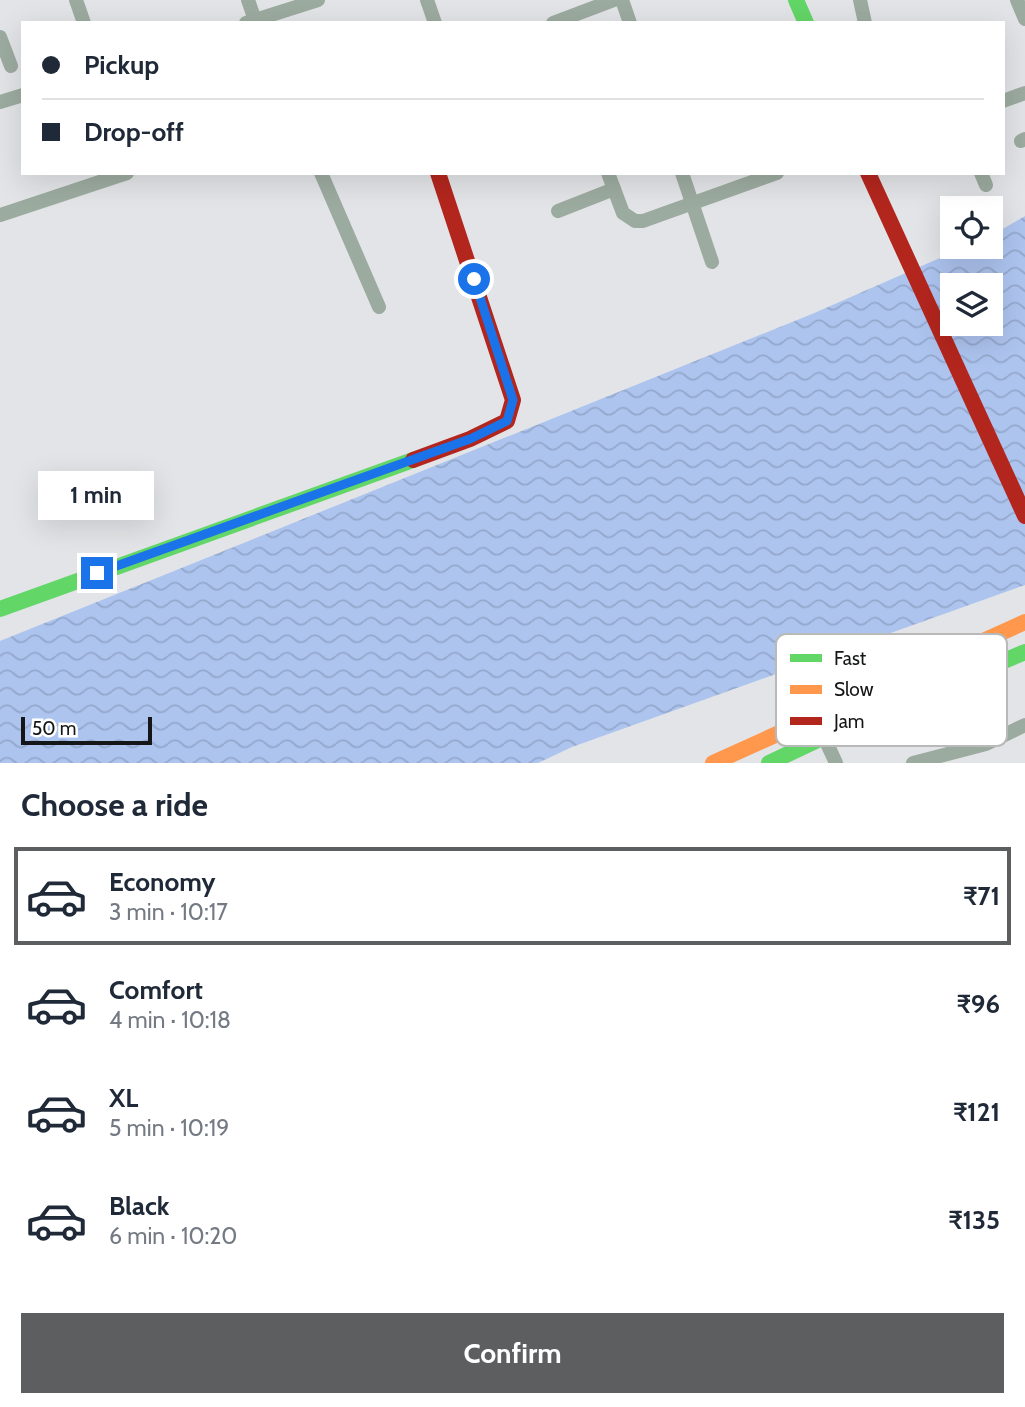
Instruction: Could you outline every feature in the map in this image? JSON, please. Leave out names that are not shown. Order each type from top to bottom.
[{"type":"street","points":[[76,0],[83,21]]},
{"type":"street","points":[[248,0],[252,21]]},
{"type":"street","points":[[255,21],[318,0]]},
{"type":"street","points":[[427,0],[434,21]]},
{"type":"street","points":[[622,0],[629,21]]},
{"type":"street","points":[[796,0],[805,21]]},
{"type":"street","points":[[860,0],[865,21]]},
{"type":"street","points":[[1017,0],[1025,18]]},
{"type":"street","points":[[558,21],[608,1]]},
{"type":"street","points":[[0,37],[11,66]]},
{"type":"street","points":[[1005,100],[1025,93]]},
{"type":"street","points":[[0,102],[21,95]]},
{"type":"street","points":[[0,215],[121,175]]},
{"type":"street","points":[[322,175],[379,307]]},
{"type":"street","points":[[0,609],[470,439],[507,421],[513,400],[509,384],[439,175]]},
{"type":"street","points":[[609,175],[623,213],[635,221],[771,175]]},
{"type":"street","points":[[683,175],[712,262]]},
{"type":"street","points":[[869,175],[1025,516]]},
{"type":"street","points":[[558,211],[614,189]]},
{"type":"street","points":[[998,634],[1025,622]]},
{"type":"street","points":[[1007,660],[1025,652]]},
{"type":"street","points":[[1007,734],[1025,725]]},
{"type":"street","points":[[713,763],[776,735]]},
{"type":"street","points":[[769,763],[805,746]]},
{"type":"street","points":[[828,746],[836,763]]},
{"type":"street","points":[[914,763],[978,746]]},
{"type":"water","points":[[1025,216],[1025,585],[888,634],[776,634],[776,674],[572,747],[538,763],[0,763],[0,641],[812,314],[940,258],[1003,259],[1003,229]]},
{"type":"traffic: fast","points":[[796,0],[805,21]]},
{"type":"traffic: fast","points":[[0,609],[413,460]]},
{"type":"traffic: fast","points":[[1007,660],[1025,652]]},
{"type":"traffic: fast","points":[[769,763],[805,746]]},
{"type":"traffic: slow","points":[[998,634],[1025,622]]},
{"type":"traffic: slow","points":[[713,763],[776,735]]},
{"type":"traffic: jam","points":[[413,460],[470,439],[507,421],[513,400],[439,175]]},
{"type":"traffic: jam","points":[[869,175],[1025,516]]},
{"type":"route","points":[[97,573],[470,439],[507,421],[513,400],[474,279]]}]
